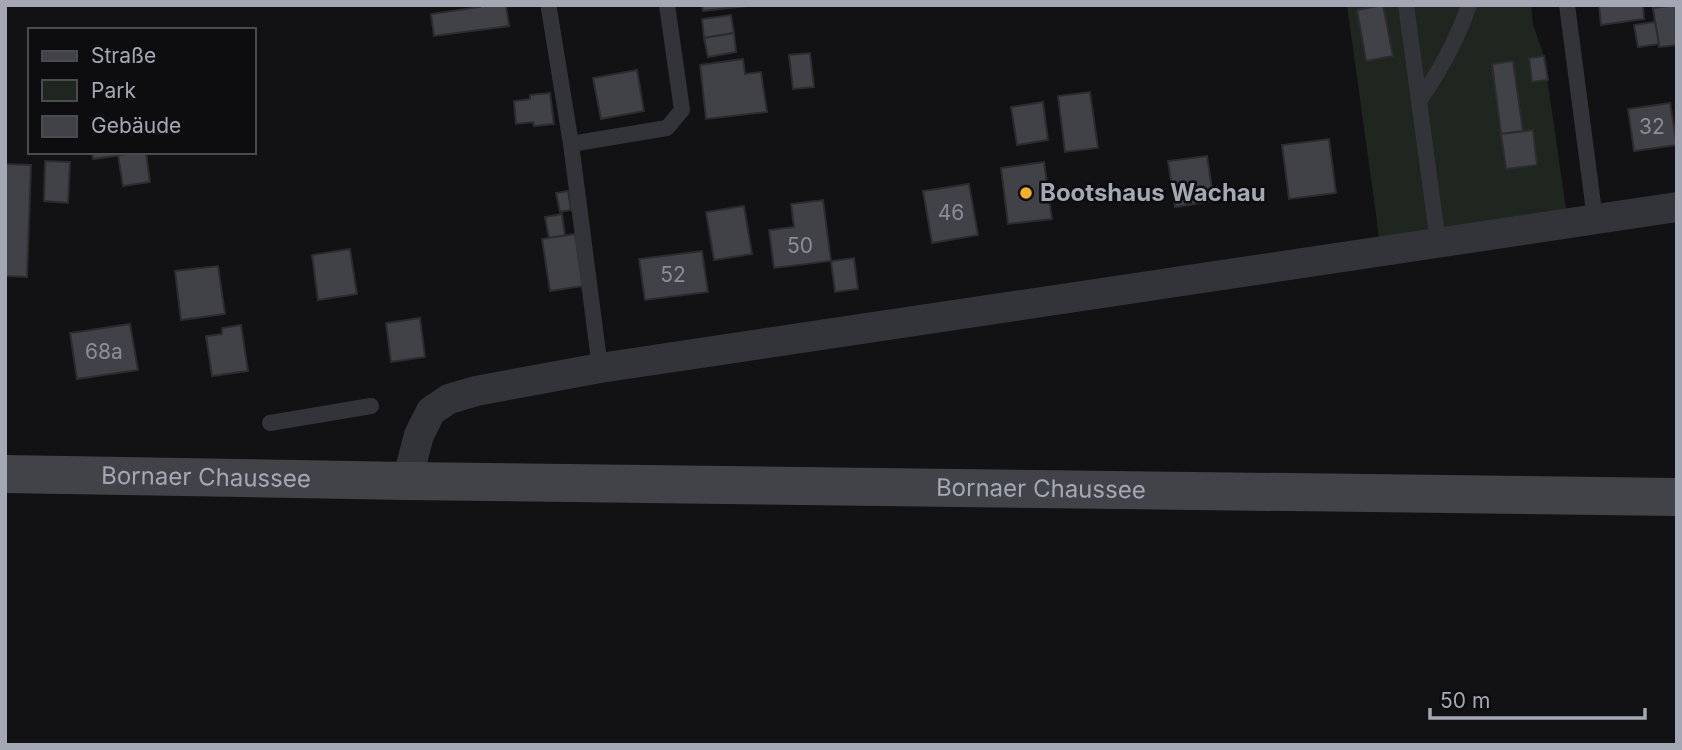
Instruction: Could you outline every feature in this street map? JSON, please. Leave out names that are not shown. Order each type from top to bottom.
[{"type":"street","points":[[407,481],[419,435],[431,411],[449,399],[476,391],[600,368],[1677,207]]},
{"type":"street","name":"Bornaer Chaussee","points":[[5,474],[1677,497]]},
{"type":"lane","points":[[571,144],[667,128],[682,110],[667,5]]},
{"type":"lane","points":[[1406,5],[1438,242]]},
{"type":"lane","points":[[1419,101],[1439,72],[1469,5]]},
{"type":"lane","points":[[1567,5],[1595,219]]},
{"type":"lane","points":[[549,9],[571,144],[600,368]]},
{"type":"lane","points":[[270,422],[371,405]]},
{"type":"green space","points":[[1347,5],[1531,5],[1533,24],[1544,56],[1568,223],[1380,251]]},
{"type":"building","points":[[480,5],[506,5],[509,26],[434,36],[431,14]]},
{"type":"building","points":[[702,5],[747,5],[747,6],[703,11]]},
{"type":"building","points":[[1383,5],[1393,56],[1366,61],[1357,10]]},
{"type":"building","points":[[1599,5],[1643,5],[1644,19],[1601,25]]},
{"type":"building","points":[[1677,5],[1677,45],[1659,47],[1653,8]]},
{"type":"building","points":[[731,15],[734,33],[704,38],[702,19]]},
{"type":"building","points":[[1655,22],[1659,44],[1638,47],[1634,25]]},
{"type":"building","points":[[734,33],[736,52],[708,57],[704,38]]},
{"type":"building","points":[[810,53],[814,87],[793,89],[789,55]]},
{"type":"building","points":[[1544,56],[1548,80],[1532,82],[1529,58]]},
{"type":"building","points":[[743,59],[745,74],[761,72],[767,112],[706,119],[700,65]]},
{"type":"building","points":[[1513,61],[1523,131],[1501,134],[1492,64]]},
{"type":"building","points":[[637,70],[644,111],[601,119],[593,78]]},
{"type":"building","points":[[1090,92],[1098,148],[1065,152],[1058,96]]},
{"type":"building","points":[[550,93],[554,124],[516,124],[514,101],[530,99],[530,95]]},
{"type":"building","points":[[1043,102],[1048,140],[1017,145],[1011,107]]},
{"type":"building","points":[[1670,103],[1677,145],[1634,151],[1628,109]]},
{"type":"building","points":[[1533,130],[1537,165],[1506,169],[1501,134]]},
{"type":"building","points":[[1329,139],[1336,193],[1289,199],[1282,145]]},
{"type":"building","points":[[92,154],[130,154],[93,159]]},
{"type":"building","points":[[146,154],[150,182],[123,186],[118,155]]},
{"type":"building","points":[[1207,156],[1214,201],[1175,207],[1168,161]]},
{"type":"building","points":[[45,161],[70,162],[68,203],[44,201]]},
{"type":"building","name":"Bootshaus Wachau","points":[[1044,162],[1052,219],[1008,224],[1001,168]]},
{"type":"building","points":[[5,164],[31,165],[27,277],[5,276]]},
{"type":"building","points":[[969,184],[978,235],[932,243],[923,191]]},
{"type":"building","points":[[568,191],[571,210],[560,212],[556,193]]},
{"type":"building","points":[[823,200],[831,261],[774,268],[769,230],[794,227],[791,204]]},
{"type":"building","points":[[744,206],[752,254],[714,260],[706,212]]},
{"type":"building","points":[[562,214],[565,236],[549,238],[545,217]]},
{"type":"building","points":[[575,234],[583,286],[550,291],[542,239]]},
{"type":"building","points":[[350,249],[357,294],[318,300],[312,255]]},
{"type":"building","points":[[702,251],[708,292],[645,300],[639,259]]},
{"type":"building","points":[[854,258],[858,289],[835,292],[831,261]]},
{"type":"building","points":[[218,266],[225,314],[181,320],[175,271]]},
{"type":"building","points":[[420,318],[425,357],[391,362],[386,323]]},
{"type":"building","points":[[130,324],[138,370],[77,379],[70,333]]},
{"type":"building","points":[[241,325],[248,371],[212,376],[206,336],[222,334],[222,328]]},
{"type":"place","name":"Bootshaus Wachau","points":[[1026,193]]}]
